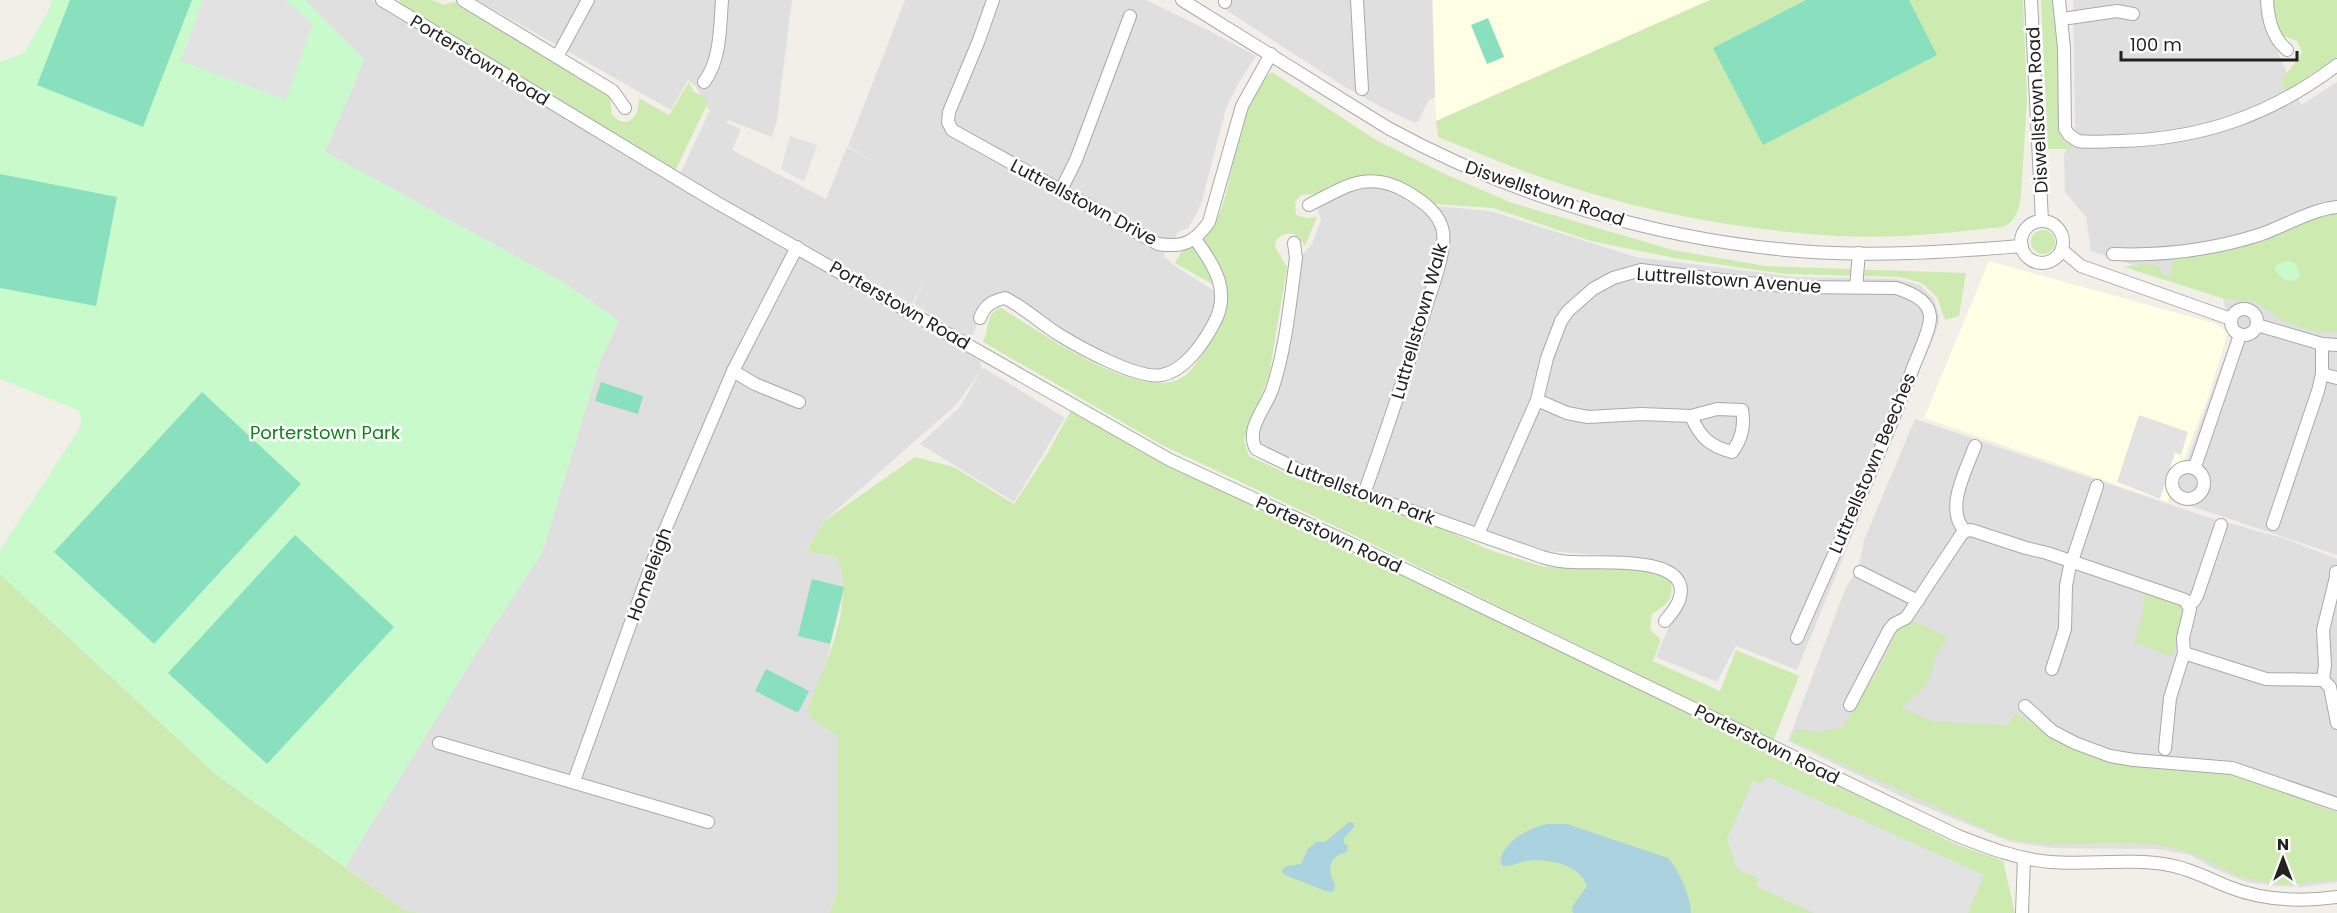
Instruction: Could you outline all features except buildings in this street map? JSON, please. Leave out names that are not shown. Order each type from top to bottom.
[{"type":"street","name":"Porterstown Road","points":[[382,0],[714,201],[1170,460],[1354,545],[1958,836],[1992,850],[2051,862],[2124,861],[2160,864],[2195,872],[2237,890],[2276,900],[2337,897]]},
{"type":"street","points":[[463,0],[613,91],[626,108]]},
{"type":"street","points":[[557,57],[588,0]]},
{"type":"street","points":[[704,82],[716,58],[722,0]]},
{"type":"street","name":"Luttrellstown Drive","points":[[993,0],[949,112],[950,126],[955,133],[1158,244],[1173,247],[1195,239]]},
{"type":"street","name":"Diswellstown Road","points":[[1182,0],[1414,142],[1483,174],[1554,200],[1630,222],[1732,242],[1800,251],[1924,253],[2022,246]]},
{"type":"street","points":[[1357,0],[1362,89]]},
{"type":"street","name":"Diswellstown Road","points":[[2031,0],[2042,221]]},
{"type":"street","points":[[2059,0],[2062,19],[2065,123],[2069,135],[2081,142],[2150,140],[2200,132],[2241,118],[2295,93],[2337,65]]},
{"type":"street","points":[[2267,0],[2274,35],[2287,50]]},
{"type":"street","points":[[2062,19],[2117,11],[2133,14]]},
{"type":"street","points":[[1061,190],[1076,160],[1130,16]]},
{"type":"street","points":[[980,318],[984,309],[993,300],[1005,298],[1023,307],[1057,333],[1142,375],[1162,375],[1180,367],[1214,324],[1223,300],[1220,281],[1195,239],[1211,216],[1242,106],[1271,54]]},
{"type":"street","name":"Luttrellstown Walk","points":[[1310,205],[1342,187],[1358,182],[1379,181],[1398,187],[1428,207],[1436,216],[1443,234],[1443,246],[1426,307],[1364,494]]},
{"type":"street","points":[[2113,254],[2168,253],[2211,247],[2259,234],[2318,211],[2337,207]]},
{"type":"street","points":[[2042,221],[2059,229],[2063,240],[2062,250],[2053,260],[2040,263],[2028,257],[2022,246],[2026,229],[2042,221]]},
{"type":"street","name":"Luttrellstown Park","points":[[1294,243],[1296,258],[1280,358],[1271,391],[1252,433],[1251,441],[1256,449],[1309,475],[1478,534],[1510,548],[1550,559],[1653,566],[1676,578],[1681,588],[1680,598],[1665,621]]},
{"type":"street","name":"Homeleigh","points":[[574,781],[660,544],[733,371],[797,247]]},
{"type":"street","points":[[2062,250],[2081,266],[2231,319]]},
{"type":"street","points":[[1856,287],[1859,253]]},
{"type":"street","name":"Luttrellstown Avenue","points":[[1478,534],[1537,400],[1547,358],[1561,321],[1568,311],[1593,289],[1619,276],[1641,270],[1747,283],[1896,288],[1911,293]]},
{"type":"street","name":"Luttrellstown Beeches","points":[[1797,638],[1901,399],[1928,326],[1929,311],[1911,293]]},
{"type":"street","points":[[2241,309],[2249,310],[2256,316],[2257,325],[2249,334],[2240,334],[2234,330],[2231,319],[2241,309]]},
{"type":"street","points":[[2257,325],[2322,344],[2337,345]]},
{"type":"street","points":[[2193,468],[2240,334]]},
{"type":"street","points":[[2273,524],[2322,374],[2322,344]]},
{"type":"street","points":[[733,371],[756,384],[800,402]]},
{"type":"street","points":[[2322,374],[2337,378]]},
{"type":"street","points":[[1537,400],[1568,413],[1588,417],[1641,414],[1691,416],[1717,410],[1742,410],[1744,422],[1738,444],[1732,452],[1718,448],[1698,434],[1691,416]]},
{"type":"street","points":[[1965,531],[1957,516],[1956,506],[1975,446]]},
{"type":"street","points":[[2052,669],[2065,629],[2066,586],[2072,561],[2097,486]]},
{"type":"street","points":[[2189,604],[2197,596],[2221,525]]},
{"type":"street","points":[[1850,705],[1888,630],[1906,618],[1961,535],[1965,531],[1980,532],[2002,541],[2072,561],[2185,600],[2189,604],[2189,618],[2183,638],[2184,653],[2170,698],[2165,749]]},
{"type":"street","points":[[1860,572],[1918,601]]},
{"type":"street","points":[[2323,680],[2325,665],[2323,630],[2336,572]]},
{"type":"street","points":[[2184,653],[2266,679],[2323,680],[2330,687],[2337,723]]},
{"type":"street","points":[[2025,706],[2052,730],[2075,743],[2110,756],[2232,768],[2337,804]]},
{"type":"street","points":[[439,743],[708,822]]},
{"type":"street","points":[[2022,913],[2024,858]]},
{"type":"shaded area","points":[[203,0],[284,0],[313,23],[286,100],[181,61]]},
{"type":"shaded area","points":[[305,0],[372,0],[685,190],[980,361],[982,371],[984,368],[1065,418],[1014,502],[920,444],[960,407],[980,372],[957,404],[824,521],[806,550],[837,557],[842,568],[844,592],[812,719],[838,737],[838,890],[829,913],[421,913],[404,910],[345,867],[482,644],[542,553],[600,361],[619,321],[566,284],[325,152],[364,60]]},
{"type":"shaded area","points":[[477,0],[792,0],[777,119],[772,137],[728,120],[726,123],[741,129],[732,150],[826,199],[847,147],[875,162],[848,146],[905,0],[1146,0],[1256,56],[1226,108],[1202,201],[1196,215],[1188,228],[1178,232],[1163,256],[1222,296],[1197,348],[1162,375],[1112,362],[1005,297],[983,309],[971,339],[914,304],[923,283],[912,304],[680,174],[709,112],[711,113],[696,87],[688,80],[671,110]]},
{"type":"shaded area","points":[[1228,0],[1432,0],[1435,97],[1429,100],[1415,123],[1345,87],[1226,10]]},
{"type":"shaded area","points":[[1433,0],[1710,0],[1436,121]]},
{"type":"shaded area","points":[[2073,0],[2264,0],[2268,30],[2301,105],[2337,82],[2337,555],[2173,500],[2232,336],[2222,295],[2091,251],[2086,217],[2065,192],[2064,155],[2075,129]]},
{"type":"shaded area","points":[[790,136],[817,145],[804,182],[781,169]]},
{"type":"shaded area","points":[[1379,180],[1434,206],[1490,211],[1636,257],[1797,277],[1896,279],[1920,285],[1934,299],[1939,324],[1797,670],[1736,646],[1717,682],[1656,657],[1683,599],[1668,566],[1616,556],[1546,551],[1310,472],[1257,446],[1255,430],[1272,391],[1297,257],[1312,244],[1321,220],[1315,199]]},
{"type":"shaded area","points":[[1989,261],[2217,324],[2228,333],[2207,400],[2167,502],[1924,418]]},
{"type":"shaded area","points":[[2139,415],[2188,432],[2181,455],[2175,453],[2160,499],[2117,482]]},
{"type":"shaded area","points":[[1915,419],[2207,517],[2286,539],[2337,559],[2337,882],[2303,887],[2276,886],[2247,882],[2217,870],[2190,855],[2158,849],[2053,848],[2011,842],[1909,800],[1788,741],[1846,587],[1860,561],[1864,540]]},
{"type":"shaded area","points":[[1767,777],[1984,875],[1968,913],[1814,913],[1756,886],[1759,879],[1737,869],[1727,839],[1753,781],[1761,784]]},
{"type":"green space","name":"Porterstown Park","points":[[52,0],[305,0],[364,60],[325,152],[566,284],[619,321],[600,361],[542,553],[482,644],[345,867],[217,775],[0,574],[0,550],[81,426],[80,411],[0,379],[0,62],[24,53],[48,12]]},
{"type":"green space","points":[[70,0],[192,0],[143,127],[37,85]]},
{"type":"green space","points":[[400,0],[432,0],[444,5],[454,2],[607,93],[612,115],[623,122],[635,116],[639,98],[669,115],[689,82],[694,92],[705,97],[707,105],[675,171],[399,2]]},
{"type":"green space","points":[[1710,0],[2023,0],[2027,100],[2021,196],[2014,218],[2002,227],[1900,236],[1859,237],[1725,224],[1650,209],[1576,189],[1438,137],[1436,121]]},
{"type":"green space","points":[[1806,0],[1909,0],[1937,55],[1763,145],[1713,48]]},
{"type":"green space","points":[[2041,0],[2052,0],[2059,66],[2058,131],[2062,139],[2072,146],[2070,149],[2048,149]]},
{"type":"green space","points":[[2272,0],[2337,0],[2337,57],[2286,91],[2281,80],[2302,52],[2297,41],[2281,35],[2276,29]]},
{"type":"green space","points":[[1488,18],[1504,57],[1487,64],[1471,25]]},
{"type":"green space","points":[[1272,72],[1376,140],[1447,175],[1512,203],[1673,250],[1765,266],[1966,273],[1959,316],[1945,320],[1937,297],[1922,283],[1900,277],[1786,274],[1674,258],[1591,241],[1493,208],[1434,204],[1395,181],[1376,175],[1356,177],[1329,186],[1316,194],[1301,195],[1295,202],[1296,215],[1307,218],[1317,217],[1305,246],[1299,238],[1292,234],[1284,234],[1276,240],[1275,247],[1287,267],[1269,375],[1244,440],[1249,456],[1301,480],[1423,520],[1492,551],[1545,567],[1634,568],[1654,573],[1671,581],[1670,598],[1652,614],[1650,629],[1661,640],[1653,661],[1720,691],[1736,650],[1799,676],[1773,741],[1362,539],[1162,445],[983,342],[992,313],[1001,308],[1065,348],[1120,374],[1146,382],[1169,382],[1187,374],[1205,349],[1223,311],[1228,293],[1175,263],[1182,251],[1202,241],[1216,222],[1225,197],[1245,113],[1256,89]]},
{"type":"green space","points":[[0,174],[117,197],[96,306],[0,288]]},
{"type":"green space","points":[[2337,213],[2337,332],[2316,332],[2287,323],[2256,302],[2225,299],[2124,267],[2147,263],[2159,267],[2163,275],[2172,275],[2172,265],[2178,257],[2264,238],[2321,216]]},
{"type":"green space","points":[[2043,230],[2048,231],[2054,237],[2054,247],[2048,253],[2043,254],[2038,253],[2032,247],[2031,242],[2032,237],[2038,231]]},
{"type":"green space","points":[[2288,261],[2295,263],[2300,276],[2293,281],[2284,280],[2274,269],[2276,265]]},
{"type":"green space","points":[[601,382],[643,396],[638,414],[595,401]]},
{"type":"green space","points":[[202,392],[301,484],[154,644],[54,552]]},
{"type":"green space","points":[[1074,405],[1170,460],[1774,751],[1953,843],[2003,861],[2015,913],[829,913],[838,890],[838,737],[812,719],[807,711],[836,635],[843,594],[842,575],[837,557],[806,551],[824,521],[915,457],[954,467],[1014,504],[1047,454]]},
{"type":"green space","points":[[295,535],[394,627],[267,764],[168,673]]},
{"type":"green space","points":[[0,574],[217,775],[404,910],[421,913],[0,913]]},
{"type":"green space","points":[[812,579],[844,587],[830,644],[798,636]]},
{"type":"green space","points":[[2144,592],[2181,603],[2185,607],[2173,657],[2134,642],[2144,611]]},
{"type":"green space","points":[[1912,620],[1948,638],[1936,655],[1931,674],[1924,687],[1902,707],[1905,710],[1935,722],[2007,725],[2016,713],[2064,741],[2115,760],[2151,768],[2224,771],[2260,782],[2337,813],[2337,880],[2282,885],[2260,881],[2237,876],[2195,854],[2162,845],[2046,844],[2007,839],[1790,740],[1795,729],[1819,732],[1843,727],[1882,663],[1899,626]]},
{"type":"green space","points":[[766,669],[809,691],[798,713],[755,691]]},
{"type":"water","points":[[1349,822],[1354,823],[1354,827],[1344,838],[1344,843],[1348,846],[1347,852],[1333,860],[1330,869],[1335,884],[1334,891],[1328,892],[1283,874],[1282,870],[1287,866],[1301,864],[1308,849],[1316,842],[1325,842]]},
{"type":"water","points":[[1547,824],[1567,824],[1668,858],[1684,884],[1691,913],[1573,913],[1572,907],[1587,886],[1577,872],[1553,862],[1534,860],[1503,866],[1500,861],[1507,847],[1518,836]]}]
